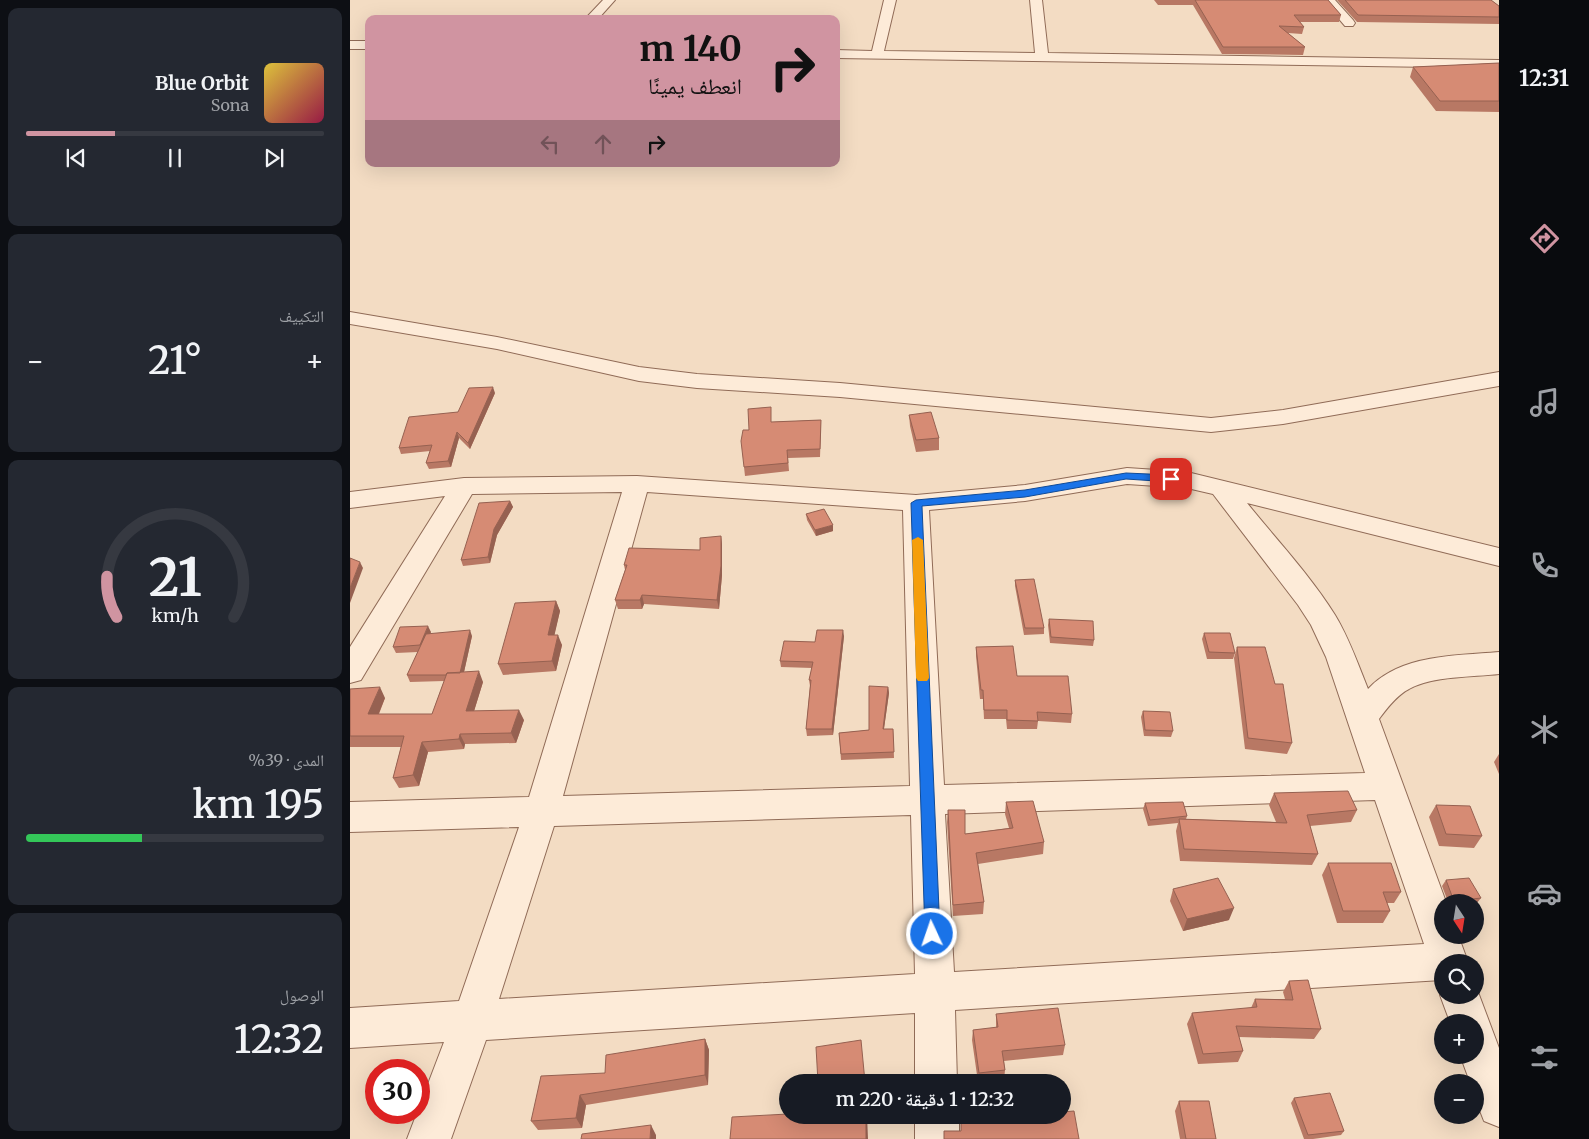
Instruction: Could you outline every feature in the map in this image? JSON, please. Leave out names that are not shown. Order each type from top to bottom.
[{"type":"street","points":[[595,15],[610,0]]},
{"type":"street","points":[[876,55],[890,0]]},
{"type":"street","points":[[1036,0],[1042,57]]},
{"type":"street","points":[[1330,0],[1349,23]]},
{"type":"street","points":[[350,45],[365,45]]},
{"type":"street","points":[[840,54],[1499,64]]},
{"type":"street","points":[[350,318],[497,344],[649,375],[697,381],[840,390],[1211,425],[1256,422],[1307,414],[1452,386],[1499,379]]},
{"type":"street","points":[[350,500],[464,486],[637,484],[916,503],[1025,493],[1126,476],[1155,477],[1187,480],[1499,557]]},
{"type":"street","points":[[429,1139],[472,1021],[542,810],[637,484]]},
{"type":"street","points":[[353,662],[464,486]]},
{"type":"street","points":[[1223,490],[1308,598],[1324,622],[1341,657],[1445,954]]},
{"type":"street","points":[[916,503],[935,992],[936,1074]]},
{"type":"street","points":[[1362,717],[1382,693],[1399,680],[1418,673],[1499,663]]},
{"type":"street","points":[[350,817],[1387,786]]},
{"type":"street","points":[[350,1028],[935,992],[1434,974]]},
{"type":"street","points":[[1484,1064],[1499,1106]]},
{"type":"street","points":[[937,1124],[937,1139]]},
{"type":"building","points":[[1195,0],[1328,0],[1341,15],[1294,15],[1304,27],[1279,26],[1305,47],[1223,47]]},
{"type":"building","points":[[1345,0],[1491,0],[1499,6],[1499,17],[1358,15]]},
{"type":"building","points":[[1499,63],[1499,101],[1440,101],[1413,67]]},
{"type":"building","points":[[493,387],[468,443],[457,432],[448,461],[426,463],[432,445],[399,448],[409,417],[458,412],[469,388]]},
{"type":"building","points":[[771,407],[771,422],[821,420],[820,449],[787,450],[788,463],[744,467],[741,441],[743,430],[749,430],[748,409]]},
{"type":"building","points":[[931,412],[939,438],[916,440],[909,415]]},
{"type":"building","points":[[510,501],[494,529],[488,557],[461,560],[479,503]]},
{"type":"building","points":[[824,509],[833,525],[815,530],[806,514]]},
{"type":"building","points":[[721,536],[721,566],[717,600],[642,595],[640,600],[615,600],[627,565],[624,565],[629,548],[700,550],[700,538]]},
{"type":"building","points":[[350,558],[360,562],[350,588]]},
{"type":"building","points":[[1034,579],[1044,628],[1025,628],[1015,580]]},
{"type":"building","points":[[556,601],[548,635],[558,635],[552,661],[498,664],[515,603]]},
{"type":"building","points":[[1049,619],[1093,621],[1094,640],[1051,637]]},
{"type":"building","points":[[428,626],[420,645],[393,647],[400,627]]},
{"type":"building","points":[[470,630],[460,673],[407,675],[426,634]]},
{"type":"building","points":[[817,630],[843,630],[832,729],[806,729],[811,680],[809,680],[813,662],[780,661],[784,641],[815,642]]},
{"type":"building","points":[[1204,633],[1230,633],[1235,653],[1209,652]]},
{"type":"building","points":[[1013,646],[1017,676],[1068,676],[1072,714],[1037,712],[1038,721],[1007,720],[1007,710],[984,710],[983,690],[981,690],[976,647]]},
{"type":"building","points":[[1237,647],[1265,647],[1275,684],[1283,684],[1292,743],[1248,738]]},
{"type":"building","points":[[479,671],[466,711],[519,710],[511,733],[460,734],[459,739],[422,742],[413,775],[393,778],[404,736],[350,736],[350,689],[380,687],[368,714],[432,714],[447,673]]},
{"type":"building","points":[[869,686],[888,687],[883,729],[893,729],[894,752],[841,754],[839,733],[869,730]]},
{"type":"building","points":[[1143,711],[1170,712],[1173,731],[1145,730]]},
{"type":"building","points":[[1348,791],[1357,810],[1307,815],[1318,854],[1184,849],[1179,819],[1287,823],[1274,793]]},
{"type":"building","points":[[1033,801],[1044,842],[976,853],[984,902],[953,905],[948,810],[965,810],[965,834],[1013,828],[1006,802]]},
{"type":"building","points":[[1183,802],[1187,816],[1150,820],[1145,803]]},
{"type":"building","points":[[1436,805],[1470,806],[1482,836],[1446,834]]},
{"type":"building","points":[[1328,863],[1391,863],[1401,892],[1383,892],[1390,911],[1343,911]]},
{"type":"building","points":[[1218,878],[1234,908],[1187,919],[1173,889]]},
{"type":"building","points":[[1469,878],[1479,894],[1451,894],[1446,880]]},
{"type":"building","points":[[1308,980],[1321,1029],[1236,1026],[1243,1051],[1203,1054],[1192,1013],[1257,1007],[1255,999],[1293,1000],[1289,981]]},
{"type":"building","points":[[1058,1008],[1065,1045],[1002,1051],[1005,1070],[979,1073],[973,1030],[998,1027],[996,1014]]},
{"type":"building","points":[[705,1039],[705,1075],[580,1095],[576,1118],[531,1121],[541,1076],[605,1073],[606,1055]]},
{"type":"building","points":[[861,1040],[864,1074],[818,1074],[816,1047]]},
{"type":"building","points":[[1330,1093],[1344,1131],[1308,1135],[1294,1098]]},
{"type":"building","points":[[1179,1101],[1209,1101],[1216,1139],[1186,1139]]},
{"type":"building","points":[[1071,1111],[1074,1111],[1079,1139],[944,1139],[944,1131],[961,1131],[961,1124],[1071,1124]]},
{"type":"building","points":[[779,1114],[779,1124],[866,1124],[866,1139],[730,1139],[732,1117]]},
{"type":"building","points":[[651,1125],[650,1139],[581,1139],[582,1134]]},
{"type":"slow traffic","points":[[918,540],[922,678]]},
{"type":"route","points":[[932,934],[916,503],[1025,493],[1126,476],[1171,479]]}]
